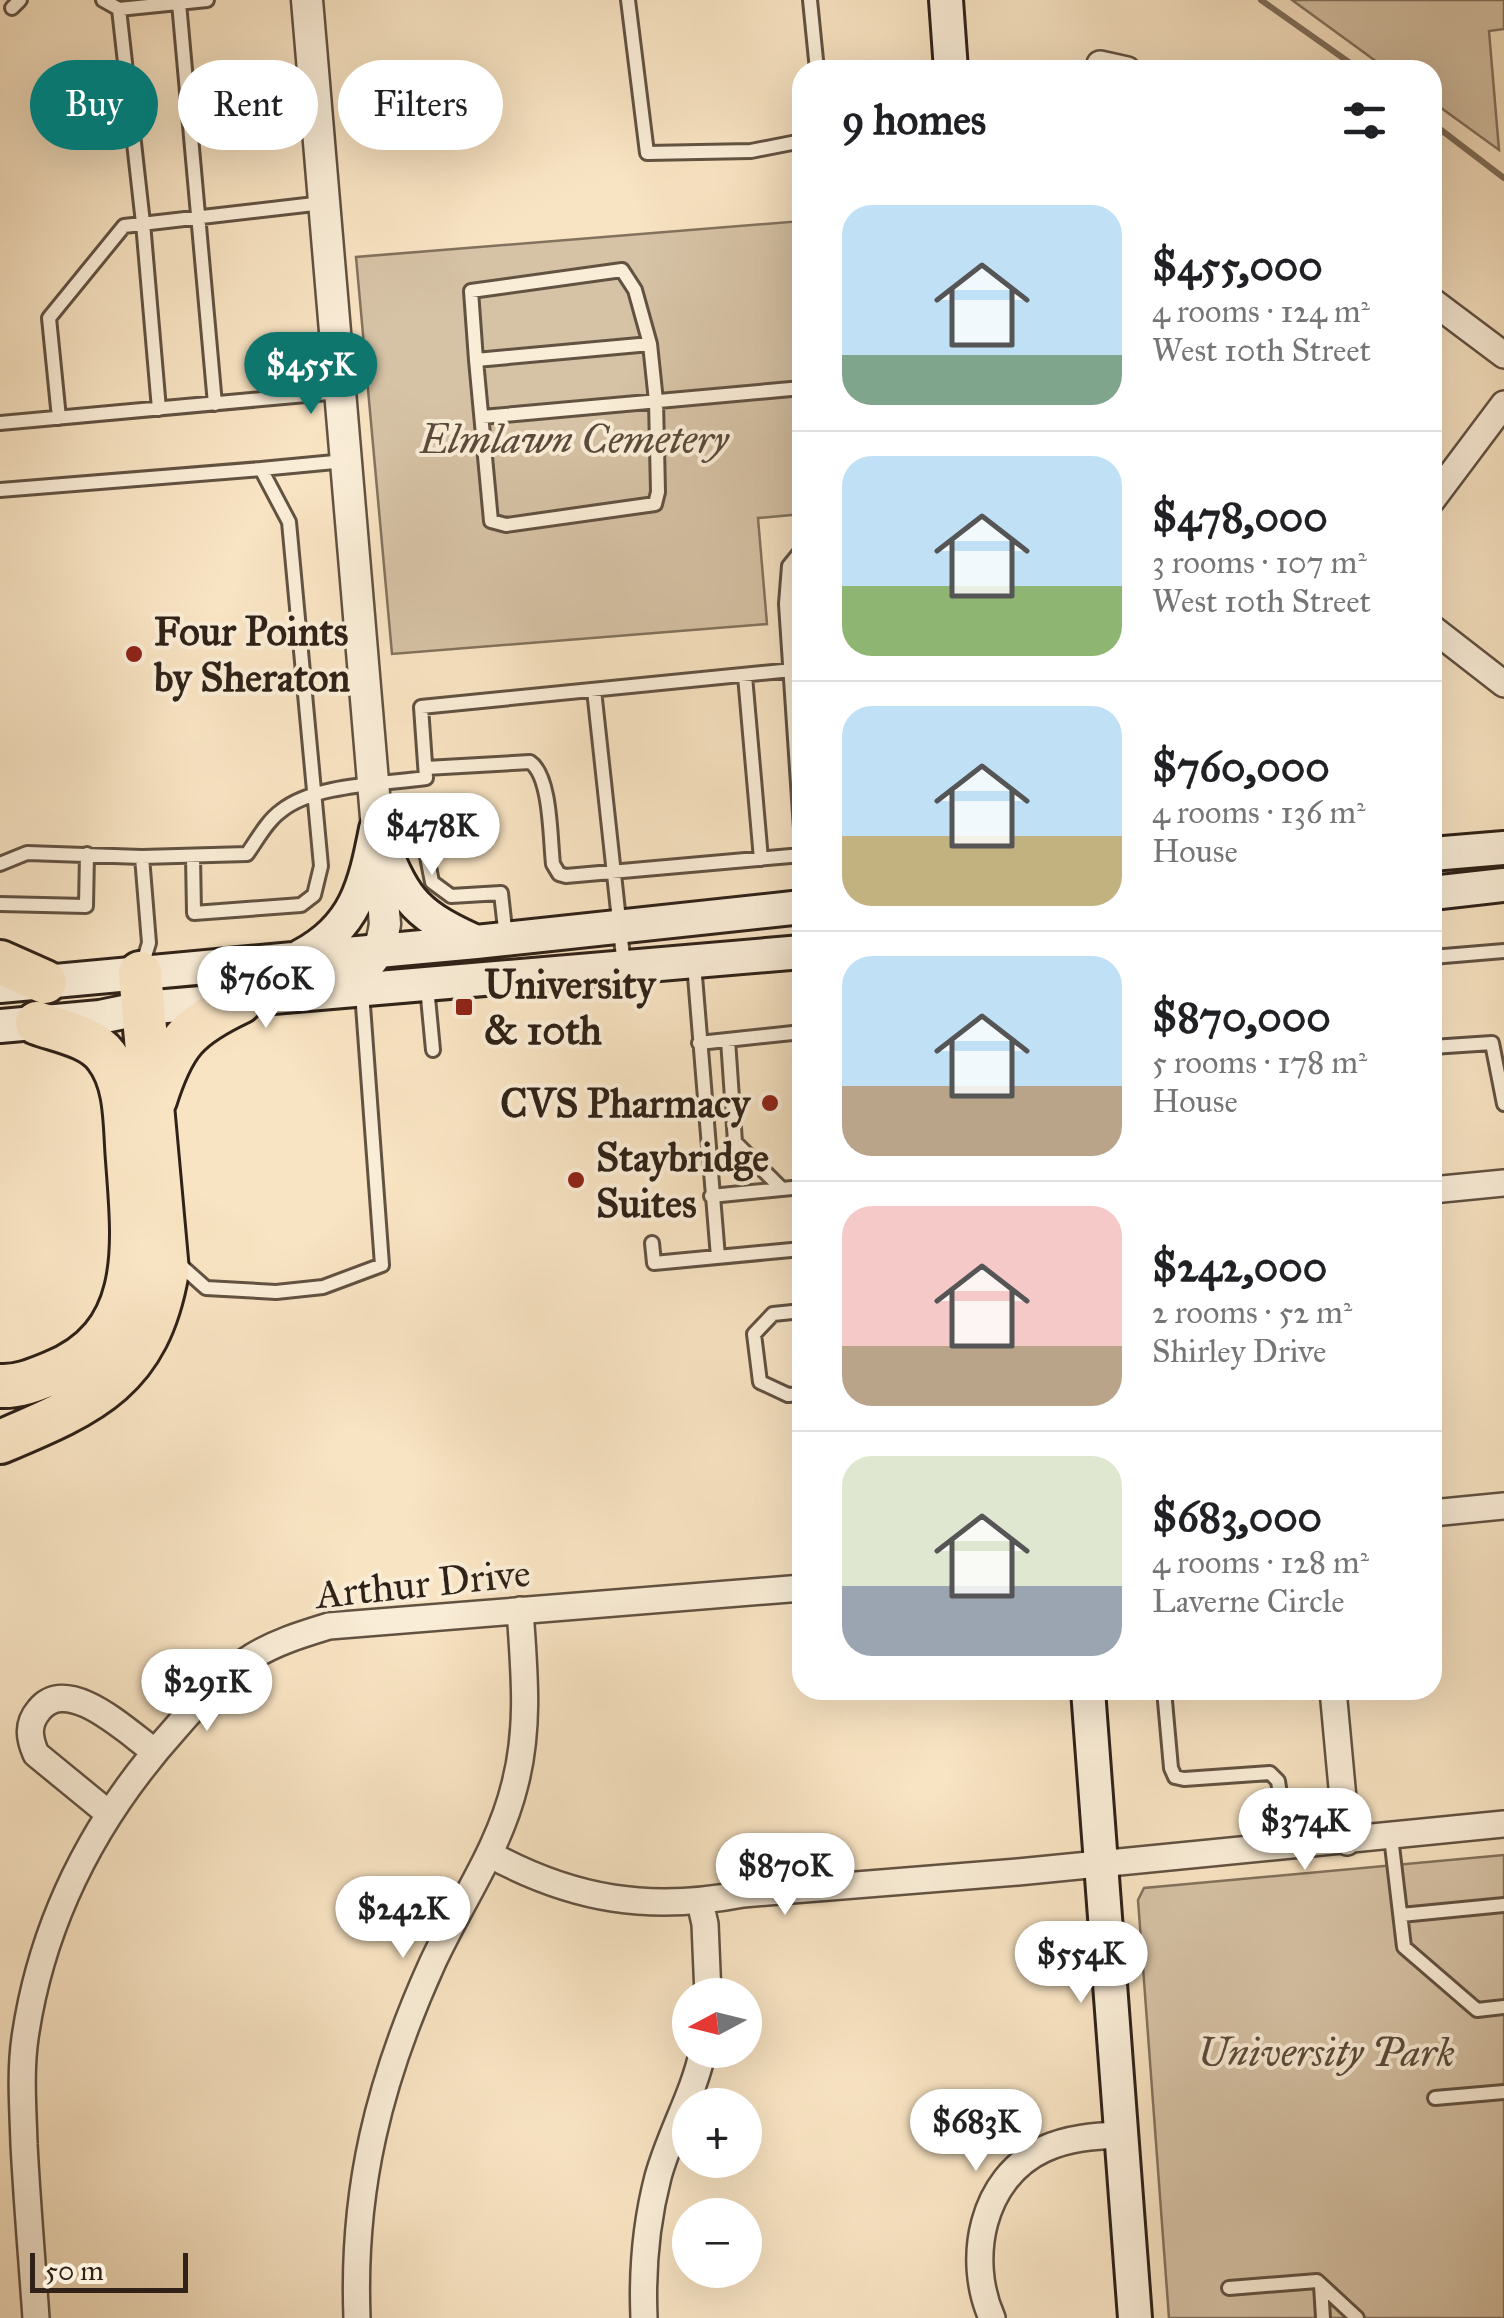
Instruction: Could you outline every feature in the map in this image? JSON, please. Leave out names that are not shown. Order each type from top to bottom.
[{"type":"highway","points":[[0,962],[27,1010],[91,1042],[115,1070],[123,1099],[134,1236],[122,1306],[93,1346],[62,1369],[37,1380],[0,1386]]},
{"type":"highway","points":[[0,1442],[80,1406],[130,1364],[162,1302],[167,1271],[152,1110],[154,996]]},
{"type":"highway","points":[[152,1110],[167,1062],[180,1044],[210,1016],[240,1002]]},
{"type":"main road","points":[[946,0],[950,60]]},
{"type":"main road","points":[[376,825],[400,885],[414,906],[432,921],[491,941]]},
{"type":"main road","points":[[295,959],[324,942],[352,911],[366,880],[376,825]]},
{"type":"main road","points":[[1442,853],[1504,848]]},
{"type":"main road","points":[[1442,892],[1504,885]]},
{"type":"main road","points":[[0,986],[27,1010],[154,996],[295,959],[792,909]]},
{"type":"main road","points":[[154,996],[240,1002],[792,953]]},
{"type":"main road","points":[[1089,1700],[1134,2318]]},
{"type":"street","points":[[154,996],[344,975],[370,964],[381,950],[385,924],[306,0]]},
{"type":"street","points":[[1442,309],[1504,355]]},
{"type":"street","points":[[1442,487],[1504,404]]},
{"type":"street","points":[[1442,636],[1504,684]]},
{"type":"street","points":[[1442,1189],[1504,1183]]},
{"type":"street","points":[[1442,1512],[1504,1506]]},
{"type":"street","name":"Arthur Drive","points":[[36,2318],[22,2090],[25,2038],[48,1938],[108,1813],[154,1751],[226,1675],[266,1649],[296,1636],[364,1620],[792,1589]]},
{"type":"street","points":[[357,2318],[357,2230],[367,2152],[388,2073],[433,1962],[491,1855],[515,1784],[526,1696],[520,1610]]},
{"type":"street","points":[[108,1813],[36,1754],[30,1740],[34,1714],[57,1698],[80,1699],[154,1751]]},
{"type":"street","points":[[1334,1700],[1347,1842]]},
{"type":"street","points":[[491,1855],[546,1882],[589,1895],[632,1901],[700,1902],[743,1894],[1347,1842],[1504,1824]]},
{"type":"street","points":[[700,1902],[707,1978]]},
{"type":"street","points":[[644,2318],[644,2263],[658,2176],[698,2068]]},
{"type":"street","points":[[992,2318],[980,2282],[978,2256],[985,2219],[1007,2178],[1046,2148],[1071,2140],[1120,2135]]},
{"type":"lane","points":[[103,0],[119,9],[208,0]]},
{"type":"lane","points":[[628,0],[647,154],[751,151],[792,144]]},
{"type":"lane","points":[[810,0],[816,60]]},
{"type":"lane","points":[[179,3],[215,404]]},
{"type":"lane","points":[[119,9],[144,224],[159,409]]},
{"type":"lane","points":[[59,418],[49,318],[124,226],[323,204]]},
{"type":"lane","points":[[622,270],[635,290],[650,344],[656,401],[655,504],[506,524],[490,521],[476,360],[471,291],[622,270]]},
{"type":"lane","points":[[476,360],[650,344]]},
{"type":"lane","points":[[482,417],[792,389]]},
{"type":"lane","points":[[0,424],[339,392]]},
{"type":"lane","points":[[0,490],[345,461]]},
{"type":"lane","points":[[194,856],[194,912],[301,904],[314,895],[322,866],[289,522],[262,468]]},
{"type":"lane","points":[[792,562],[789,566],[792,611]]},
{"type":"lane","points":[[0,864],[26,853],[142,857],[247,854],[277,813],[298,799],[426,778],[421,707],[792,670]]},
{"type":"lane","points":[[746,676],[761,859]]},
{"type":"lane","points":[[594,690],[624,968]]},
{"type":"lane","points":[[426,768],[530,762],[536,766],[544,778],[553,864],[559,874],[566,876],[792,856]]},
{"type":"lane","points":[[376,825],[400,821],[421,826],[432,882],[451,896],[501,893],[491,941]]},
{"type":"lane","points":[[0,904],[86,906],[88,854]]},
{"type":"lane","points":[[142,857],[154,996]]},
{"type":"lane","points":[[1442,956],[1504,951]]},
{"type":"lane","points":[[694,961],[718,1257]]},
{"type":"lane","points":[[427,986],[433,1050]]},
{"type":"lane","points":[[166,1248],[206,1288],[276,1292],[323,1287],[382,1265],[362,992]]},
{"type":"lane","points":[[699,1042],[792,1033]]},
{"type":"lane","points":[[728,1040],[735,1142],[782,1190]]},
{"type":"lane","points":[[1442,1046],[1492,1042],[1504,1104]]},
{"type":"lane","points":[[711,1196],[792,1189]]},
{"type":"lane","points":[[652,1243],[654,1264],[792,1250]]},
{"type":"lane","points":[[792,1312],[773,1314],[754,1334],[760,1382],[792,1395]]},
{"type":"lane","points":[[1165,1700],[1175,1777],[1270,1773],[1278,1781],[1288,1847]]},
{"type":"lane","points":[[1390,1837],[1404,1947],[1477,2010],[1504,2008]]},
{"type":"lane","points":[[1400,1915],[1504,1905]]},
{"type":"lane","points":[[1435,2098],[1504,2092]]},
{"type":"lane","points":[[1228,2288],[1317,2282],[1357,2318]]},
{"type":"lane","points":[[1321,2285],[1324,2318]]},
{"type":"green space","points":[[1292,0],[1504,0],[1504,29],[1489,31],[1499,150],[1442,109],[1442,60],[1374,60]]},
{"type":"green space","name":"Elmlawn Cemetery","points":[[792,222],[792,515],[758,518],[767,624],[392,654],[356,257]]},
{"type":"green space","name":"University Park","points":[[1504,1855],[1504,2318],[1169,2318],[1138,1900],[1144,1888]]},
{"type":"waterway","points":[[1261,0],[1346,60]]},
{"type":"waterway","points":[[1442,131],[1504,178]]},
{"type":"place","name":"Four Points by Sheraton","points":[[134,654]]},
{"type":"place","name":"University & 10th","points":[[464,1007]]},
{"type":"place","name":"CVS Pharmacy","points":[[770,1103]]},
{"type":"place","name":"Staybridge Suites","points":[[576,1180]]}]
